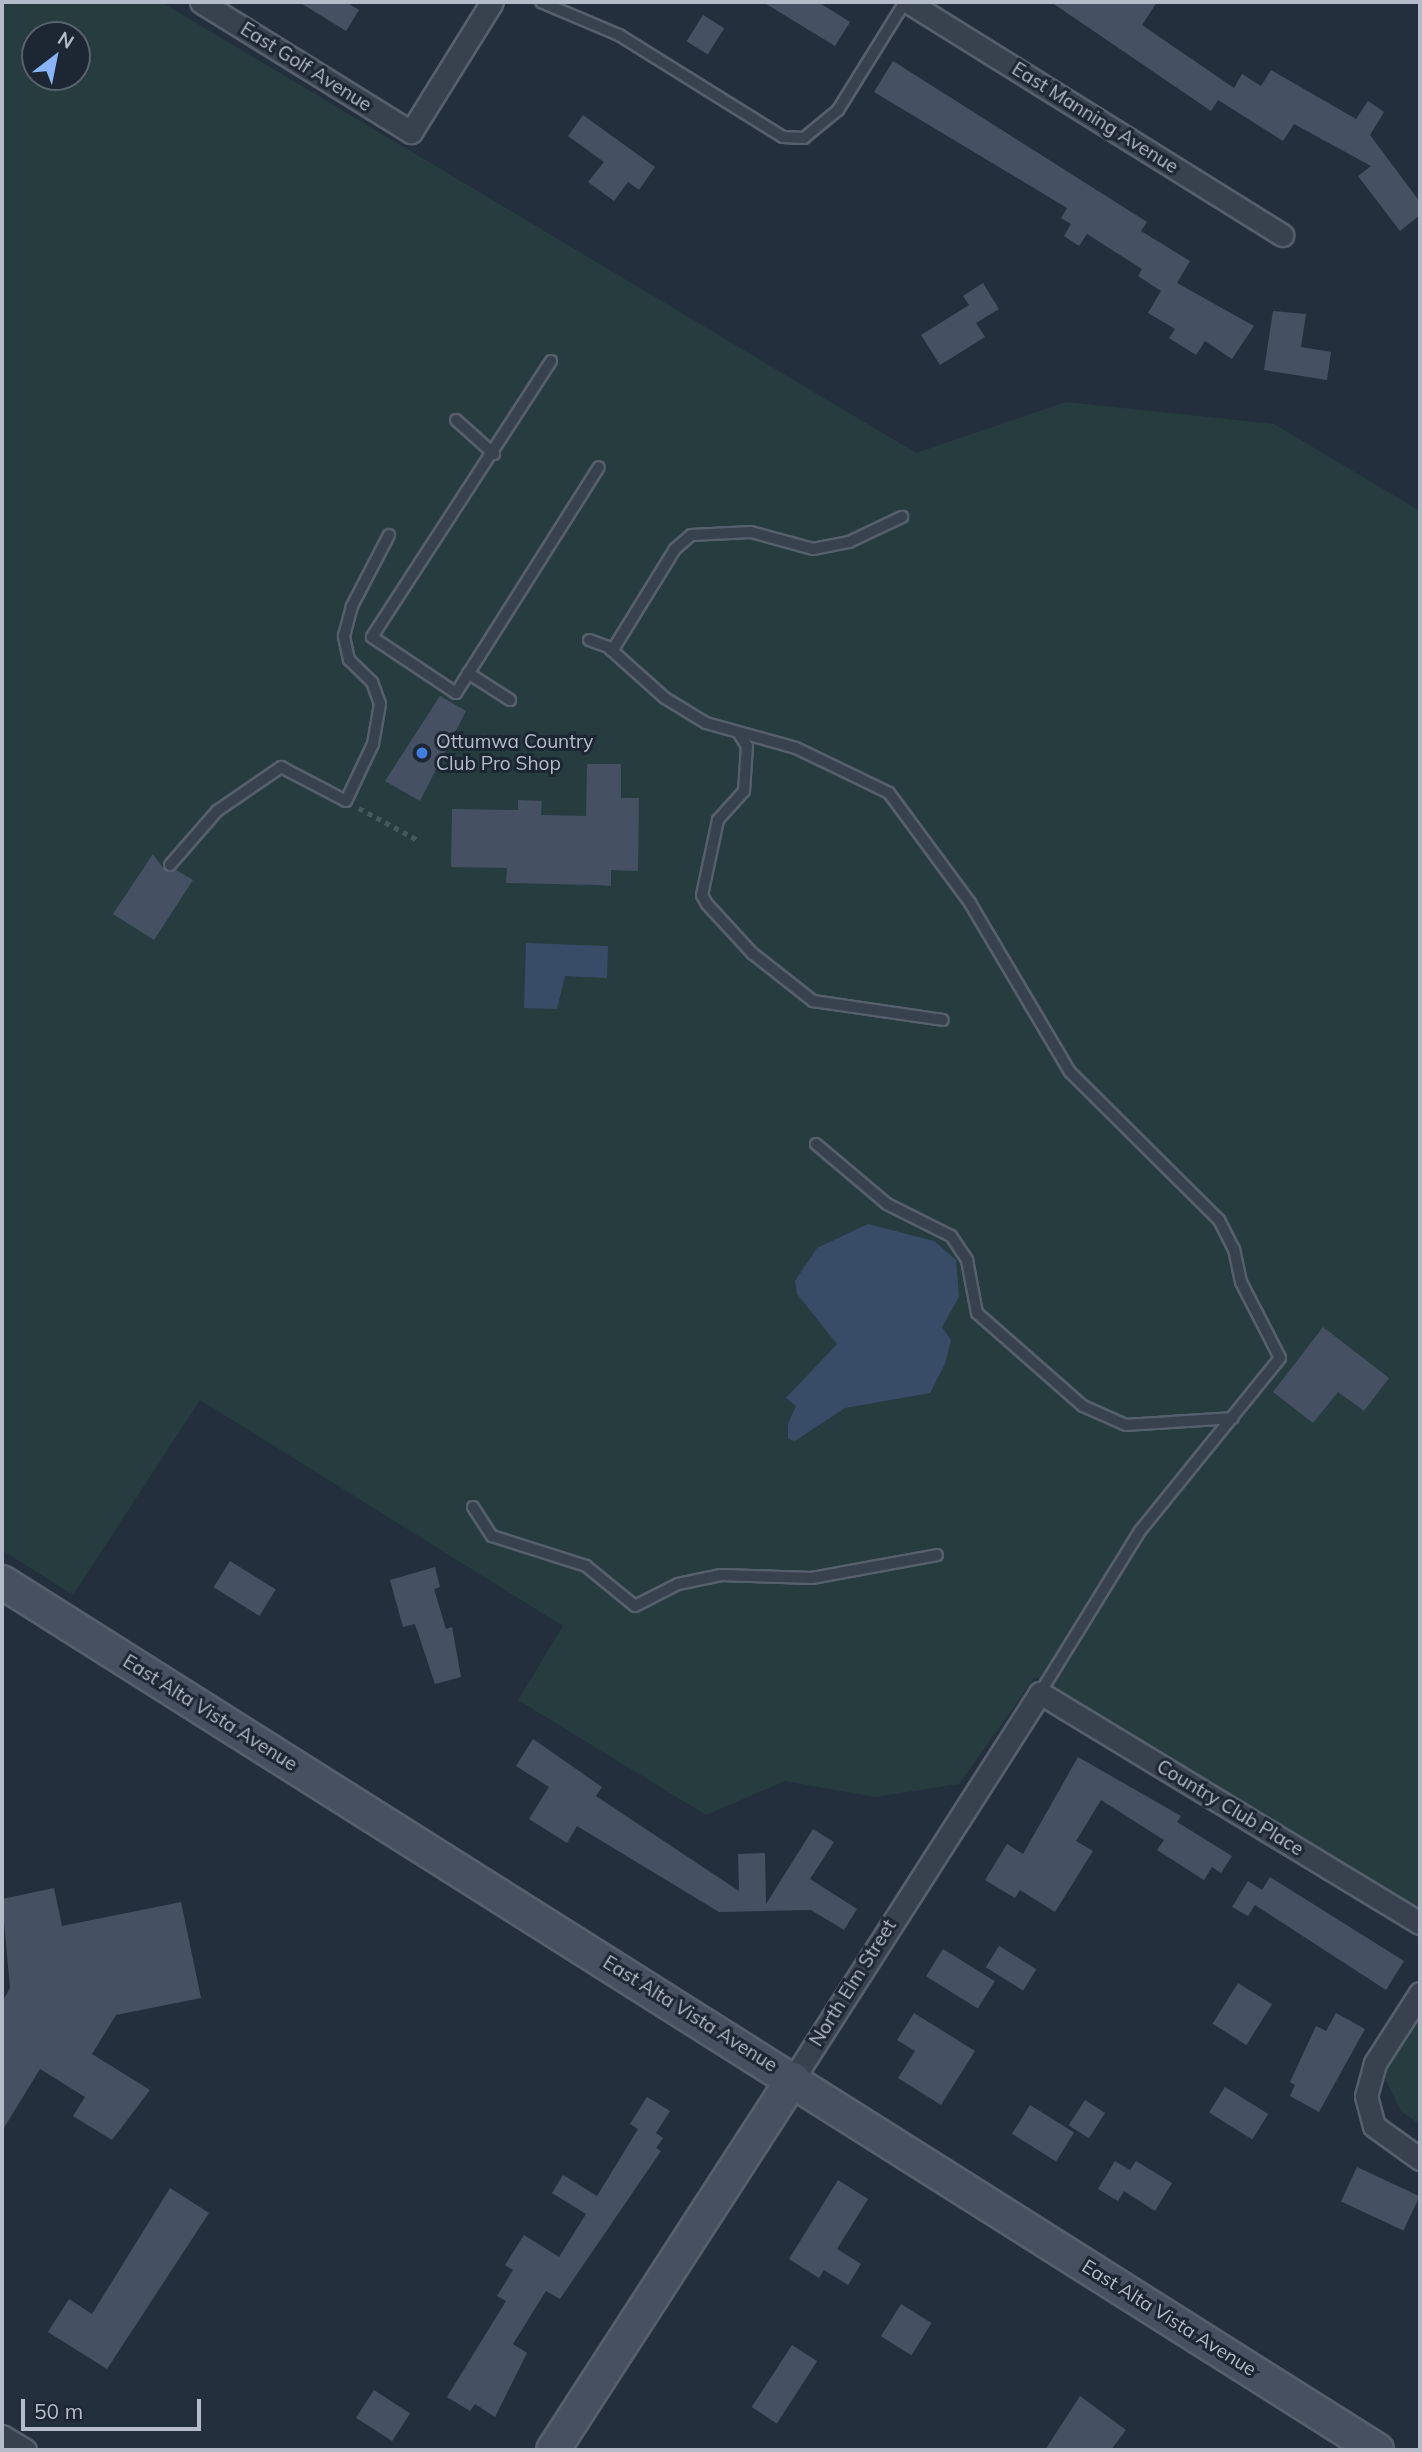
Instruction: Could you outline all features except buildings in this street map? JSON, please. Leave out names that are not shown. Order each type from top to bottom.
[{"type":"main road","name":"East Alta Vista Avenue","points":[[2,1582],[1377,2450]]},
{"type":"main road","name":"North Elm Street","points":[[553,2450],[793,2079]]},
{"type":"street","name":"East Golf Avenue","points":[[201,2],[411,132],[492,2]]},
{"type":"street","name":"East Manning Avenue","points":[[906,2],[1282,235]]},
{"type":"street","name":"Country Club Place","points":[[1040,1693],[1420,1923]]},
{"type":"street","name":"North Elm Street","points":[[793,2079],[1040,1693]]},
{"type":"street","points":[[1420,1993],[1375,2063],[1366,2096],[1374,2126],[1420,2160]]},
{"type":"street","points":[[2,2436],[25,2450]]},
{"type":"lane","points":[[541,2],[620,35],[783,137],[804,138],[838,110],[906,2]]},
{"type":"lane","points":[[551,361],[494,454],[372,637],[456,693],[599,467]]},
{"type":"lane","points":[[456,420],[494,454]]},
{"type":"lane","points":[[612,651],[675,549],[691,535],[751,532],[796,550],[813,549],[849,542],[902,517]]},
{"type":"lane","points":[[170,865],[217,811],[281,767],[346,801],[373,744],[380,704],[372,682],[349,660],[344,636],[352,606],[389,535]]},
{"type":"lane","points":[[589,640],[612,651],[665,698],[740,735],[796,748],[889,793],[970,903],[1070,1072],[1219,1220],[1257,1319],[1280,1359],[1140,1531],[1040,1693]]},
{"type":"lane","points":[[468,673],[510,700]]},
{"type":"lane","points":[[740,735],[747,747],[744,791],[718,820],[702,895],[707,904],[752,953],[813,1001],[943,1020]]},
{"type":"lane","points":[[816,1144],[887,1204],[951,1236],[967,1260],[977,1313],[1083,1406],[1126,1425],[1233,1418]]},
{"type":"lane","points":[[473,1507],[492,1536],[586,1566],[635,1606],[678,1584],[721,1575],[812,1578],[937,1555]]},
{"type":"path","points":[[346,801],[418,840]]},
{"type":"green space","points":[[2,2],[161,2],[916,453],[1066,402],[1274,424],[1420,511],[1420,1913],[1035,1677],[959,1784],[875,1797],[785,1781],[706,1815],[518,1700],[563,1626],[200,1400],[73,1595],[2,1550]]},
{"type":"green space","points":[[1420,2004],[1420,2125],[1401,2111],[1382,2072]]},
{"type":"water","points":[[526,943],[608,946],[607,978],[565,976],[557,1009],[524,1008]]},
{"type":"water","points":[[868,1224],[934,1241],[956,1260],[959,1297],[942,1327],[951,1340],[945,1364],[930,1393],[845,1408],[795,1441],[788,1439],[788,1424],[796,1406],[786,1398],[837,1344],[797,1294],[795,1281],[817,1248]]},
{"type":"place","name":"Ottumwa Country Club Pro Shop","points":[[422,753]]}]
